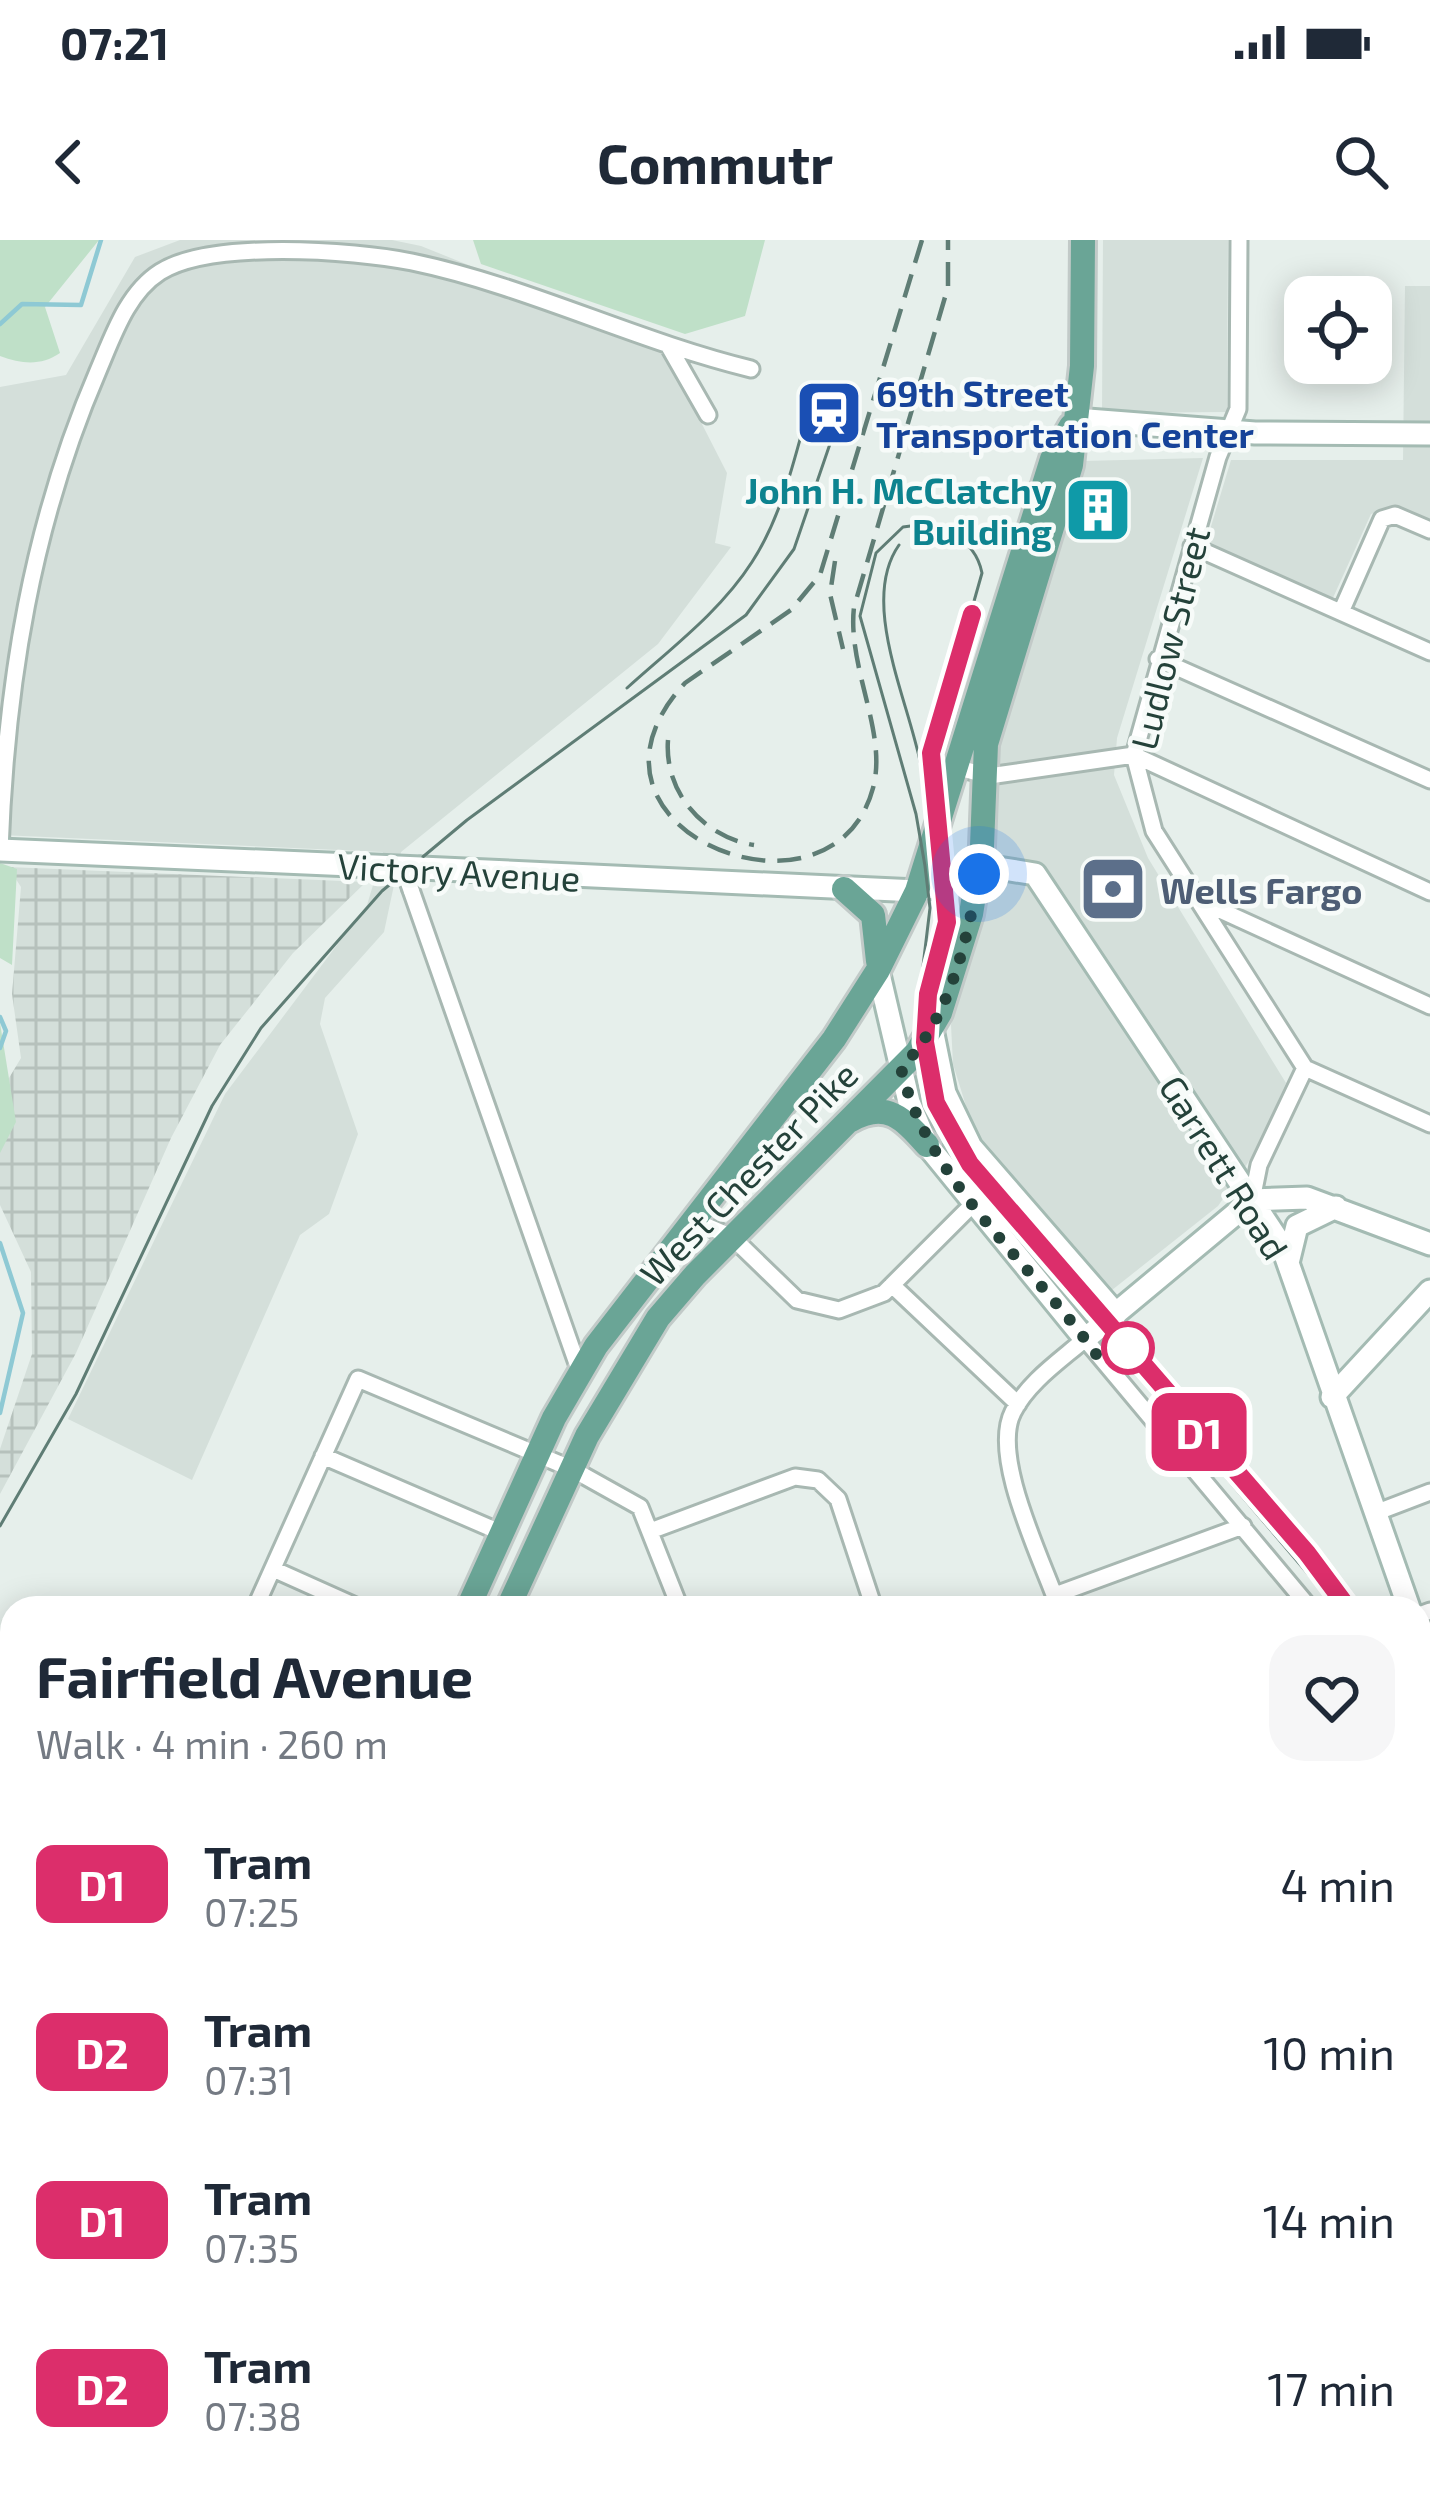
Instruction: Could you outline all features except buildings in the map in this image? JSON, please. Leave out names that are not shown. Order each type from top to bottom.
[{"type":"main road","name":"West Chester Pike","points":[[514,1596],[605,1401],[658,1318],[901,1068],[932,1029],[979,874],[988,736],[1071,465],[1082,366],[1083,240]]},
{"type":"main road","name":"West Chester Pike","points":[[473,1596],[580,1372],[690,1219],[834,1039],[878,970],[917,891],[1052,459],[1075,419]]},
{"type":"main road","points":[[844,889],[873,915],[878,970]]},
{"type":"main road","points":[[848,1121],[872,1110],[890,1111],[927,1144]]},
{"type":"street","name":"Ludlow Street","points":[[1239,240],[1239,403],[1158,659],[1134,754],[1154,831],[1305,1069]]},
{"type":"street","points":[[0,850],[17,654],[40,534],[109,346],[138,292],[159,272],[186,260],[224,253],[399,260],[751,369]]},
{"type":"street","points":[[668,345],[708,415]]},
{"type":"street","points":[[1075,419],[1229,431],[1430,434]]},
{"type":"street","points":[[1341,612],[1382,519],[1395,515],[1430,530]]},
{"type":"street","points":[[1192,546],[1430,652]]},
{"type":"street","points":[[1158,659],[1430,780]]},
{"type":"street","points":[[955,767],[983,775],[1134,754],[1430,892]]},
{"type":"street","name":"Victory Avenue","points":[[0,850],[917,891]]},
{"type":"street","points":[[412,868],[411,890],[580,1372]]},
{"type":"street","name":"Garrett Road","points":[[917,891],[979,874],[1022,869],[1047,886],[1252,1200],[1288,1264],[1405,1596]]},
{"type":"street","points":[[1194,898],[1430,1006]]},
{"type":"street","points":[[878,970],[901,1068],[927,1144],[1300,1596]]},
{"type":"street","points":[[932,1029],[945,1094],[971,1147],[1116,1314]]},
{"type":"street","points":[[1252,1200],[1259,1165],[1305,1069],[1430,1124]]},
{"type":"street","points":[[1055,1596],[1009,1465],[1006,1430],[1018,1404],[1085,1339],[1252,1200],[1295,1196],[1339,1207],[1430,1244]]},
{"type":"street","points":[[690,1219],[733,1237],[789,1293],[817,1308],[853,1308],[892,1285],[974,1203]]},
{"type":"street","points":[[1288,1264],[1297,1226],[1339,1207]]},
{"type":"street","points":[[892,1285],[1018,1404]]},
{"type":"street","points":[[1332,1397],[1430,1291]]},
{"type":"street","points":[[260,1596],[358,1379],[572,1469],[640,1507],[676,1596]]},
{"type":"street","points":[[323,1456],[502,1533]]},
{"type":"street","points":[[653,1530],[795,1477],[818,1480],[838,1498],[870,1596]]},
{"type":"street","points":[[1375,1513],[1430,1492]]},
{"type":"street","points":[[1072,1596],[1243,1526]]},
{"type":"street","points":[[273,1568],[334,1596]]},
{"type":"shaded area","points":[[180,240],[392,240],[421,246],[660,342],[727,473],[715,543],[731,547],[658,644],[401,852],[384,932],[325,998],[320,1024],[358,1134],[329,1214],[300,1235],[192,1480],[68,1419],[225,1094],[367,905],[383,852],[0,835],[0,387],[66,375],[135,257]]},
{"type":"shaded area","points":[[1103,240],[1228,240],[1227,412],[1102,413]]},
{"type":"shaded area","points":[[1405,286],[1430,286],[1430,523],[1397,507],[1371,514],[1332,600],[1206,543],[1231,460],[1403,460]]},
{"type":"shaded area","points":[[1203,458],[1117,738],[1114,775],[1148,858],[1286,1083],[1256,1151],[1218,1206],[1107,1294],[974,1132],[953,1064],[951,1025],[997,806],[993,756],[1083,461]]},
{"type":"shaded area","points":[[8,867],[366,882],[293,953],[220,1045],[171,1138],[76,1353],[0,1494],[0,1449],[32,1354],[31,1272],[0,1205],[0,1093],[21,1058],[12,994],[21,887]]},
{"type":"green space","points":[[0,240],[99,240],[45,307],[60,353],[46,360],[0,356]]},
{"type":"green space","points":[[473,240],[765,240],[745,316],[685,334],[481,264]]},
{"type":"green space","points":[[0,863],[17,869],[12,965],[0,958]]},
{"type":"green space","points":[[0,1023],[16,1122],[0,1153]]},
{"type":"waterway","points":[[0,324],[22,304],[81,305],[101,240]]},
{"type":"waterway","points":[[0,1017],[6,1031],[0,1048]]},
{"type":"waterway","points":[[0,1243],[23,1313],[0,1413]]},
{"type":"tram line","points":[[627,688],[710,614],[752,562],[781,502],[812,396]]},
{"type":"tram line","points":[[0,1526],[76,1394],[212,1106],[261,1028],[382,891],[467,820],[746,615],[794,549],[844,403]]},
{"type":"tram line","points":[[1327,1596],[964,1169],[939,1131],[919,1069],[917,1016],[930,908],[925,866],[916,814],[860,616],[876,553],[903,527],[929,527],[953,534],[971,550],[982,573],[931,753],[947,922],[925,1017],[936,1103],[970,1164],[1339,1596]]},
{"type":"tram line","points":[[899,545],[888,569],[885,625],[922,771]]},
{"type":"tram line","name":"D1","points":[[972,614],[931,753],[947,913],[926,1006],[927,1065],[936,1103],[970,1164],[1340,1596]]},
{"type":"railway","points":[[922,240],[820,575],[791,610],[685,683],[653,736],[652,782],[675,820],[713,847],[760,860],[808,856],[848,833],[873,788],[875,745],[856,653],[854,607],[948,287],[948,240]]},
{"type":"railway","points":[[835,561],[830,594],[843,649]]},
{"type":"railway","points":[[668,740],[673,777],[690,809],[718,833],[754,845]]},
{"type":"place","name":"69th Street Transportation Center","points":[[829,413]]},
{"type":"place","name":"John H. McClatchy Building","points":[[1098,510]]},
{"type":"place","name":"Wells Fargo","points":[[1113,889]]},
{"type":"route","points":[[979,874],[940,1013],[925,1042],[901,1068],[915,1120],[945,1170],[1096,1354],[1128,1348]]}]
